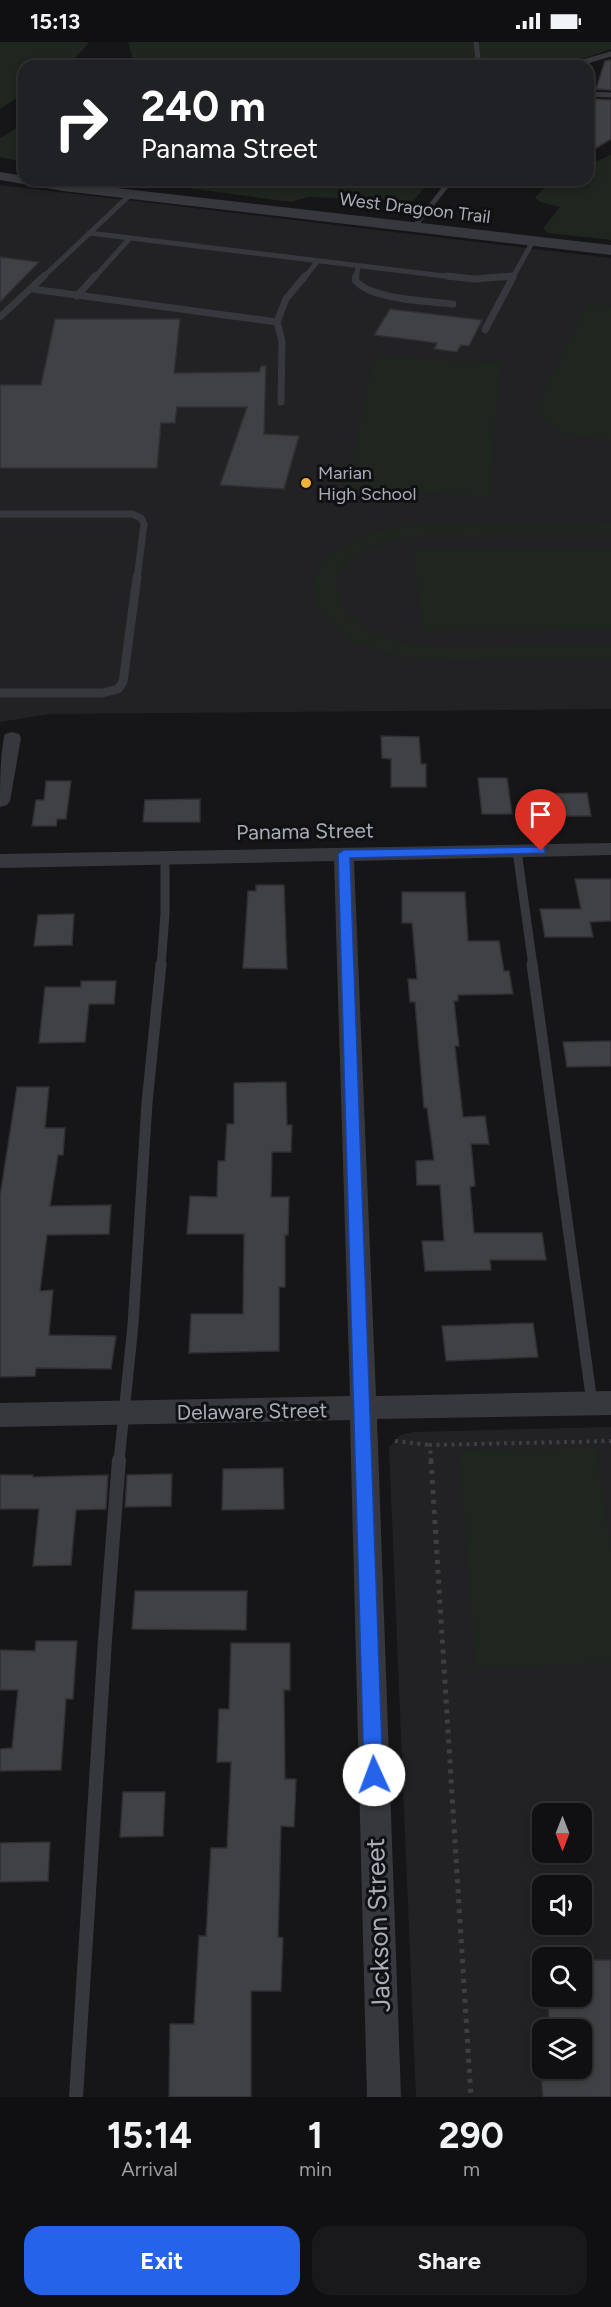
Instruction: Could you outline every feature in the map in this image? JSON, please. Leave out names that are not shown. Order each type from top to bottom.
[{"type":"street","name":"West Dragoon Trail","points":[[68,186],[611,250]]},
{"type":"street","points":[[0,801],[12,738]]},
{"type":"street","name":"Panama Street","points":[[0,861],[611,849]]},
{"type":"street","name":"Jackson Street","points":[[344,854],[384,2097]]},
{"type":"street","name":"Delaware Street","points":[[0,1416],[602,1403]]},
{"type":"lane","points":[[476,42],[478,60]]},
{"type":"lane","points":[[590,60],[611,54]]},
{"type":"lane","points":[[594,94],[611,95]]},
{"type":"lane","points":[[414,227],[446,186]]},
{"type":"lane","points":[[0,317],[32,290],[131,194]]},
{"type":"lane","points":[[89,233],[358,267],[474,279],[513,277]]},
{"type":"lane","points":[[77,296],[130,238]]},
{"type":"lane","points":[[485,330],[533,241]]},
{"type":"lane","points":[[281,402],[282,341],[277,322],[286,299],[317,262]]},
{"type":"lane","points":[[358,267],[355,280],[367,290],[379,294],[453,304]]},
{"type":"lane","points":[[32,290],[277,322]]},
{"type":"lane","points":[[0,514],[132,514],[141,518],[144,524],[123,682],[118,689],[102,693],[0,693]]},
{"type":"lane","points":[[517,851],[602,1403]]},
{"type":"lane","points":[[76,2097],[89,1877],[123,1413],[133,1325],[147,1103],[155,1038],[165,914],[165,858]]},
{"type":"path","points":[[395,1441],[430,1445],[611,1441]]},
{"type":"path","points":[[430,1445],[471,2097]]},
{"type":"shaded area","points":[[0,42],[89,42],[71,60],[18,60],[18,97],[0,109]]},
{"type":"shaded area","points":[[128,42],[611,42],[611,49],[579,60],[133,60]]},
{"type":"shaded area","points":[[18,128],[18,161],[0,157],[0,138]]},
{"type":"shaded area","points":[[611,155],[611,240],[548,233],[543,228],[560,207],[540,202],[535,198],[546,186],[594,186],[594,162]]},
{"type":"shaded area","name":"Marian High School","points":[[0,185],[611,258],[611,709],[50,714],[0,722]]},
{"type":"shaded area","points":[[172,186],[426,186],[413,201],[308,197],[291,202]]},
{"type":"shaded area","points":[[589,303],[611,306],[611,441],[564,434],[534,412]]},
{"type":"shaded area","points":[[374,356],[501,363],[489,497],[347,488]]},
{"type":"shaded area","points":[[611,524],[611,535],[429,536],[392,540],[357,554],[343,567],[337,580],[338,595],[344,608],[356,621],[373,632],[394,640],[441,647],[611,646],[611,659],[443,660],[392,654],[347,637],[325,618],[316,601],[314,586],[316,576],[326,560],[349,543],[381,531],[423,525]]},
{"type":"shaded area","points":[[611,548],[611,630],[423,632],[413,550]]},
{"type":"shaded area","points":[[611,1427],[611,2097],[416,2097],[389,1447],[400,1435],[413,1432]]},
{"type":"shaded area","points":[[596,1447],[611,1550],[611,1663],[476,1668],[459,1451]]},
{"type":"building","points":[[611,60],[611,90],[596,89],[605,61]]},
{"type":"building","points":[[594,99],[611,100],[611,139],[594,149]]},
{"type":"building","points":[[0,257],[39,262],[0,302]]},
{"type":"building","points":[[390,309],[482,320],[469,346],[461,345],[457,352],[434,349],[437,343],[374,335]]},
{"type":"building","points":[[55,319],[180,319],[174,373],[259,372],[261,366],[266,366],[264,434],[299,436],[284,489],[220,485],[247,407],[177,407],[175,423],[161,423],[157,468],[0,468],[0,385],[41,385]]},
{"type":"building","points":[[381,736],[419,737],[421,764],[426,764],[426,787],[391,787],[391,759],[382,758]]},
{"type":"building","points":[[478,778],[507,778],[512,814],[482,814]]},
{"type":"building","points":[[46,781],[71,781],[66,819],[57,819],[56,826],[32,826],[36,800],[44,800]]},
{"type":"building","points":[[587,793],[591,816],[534,816],[530,794]]},
{"type":"building","points":[[200,799],[200,822],[143,822],[145,800]]},
{"type":"building","points":[[575,879],[611,879],[611,921],[590,922],[593,937],[545,937],[540,909],[581,909]]},
{"type":"building","points":[[256,885],[284,885],[287,969],[243,968],[248,891],[256,891]]},
{"type":"building","points":[[402,892],[465,892],[468,941],[499,941],[504,971],[509,971],[513,994],[458,995],[458,1001],[454,1001],[459,1046],[455,1046],[463,1117],[485,1116],[489,1144],[471,1144],[475,1186],[470,1187],[474,1233],[542,1233],[546,1260],[490,1260],[491,1270],[425,1271],[422,1241],[444,1241],[440,1185],[417,1185],[416,1161],[434,1160],[427,1108],[424,1108],[415,1002],[410,1002],[408,979],[417,979],[412,923],[402,923]]},
{"type":"building","points":[[74,914],[72,945],[34,946],[38,915]]},
{"type":"building","points":[[81,981],[116,981],[114,1004],[89,1004],[85,1042],[39,1043],[45,987],[81,987]]},
{"type":"building","points":[[611,1041],[611,1066],[567,1067],[563,1042]]},
{"type":"building","points":[[286,1082],[287,1125],[292,1125],[291,1152],[272,1152],[271,1197],[289,1197],[288,1235],[285,1235],[285,1287],[279,1287],[279,1351],[189,1353],[191,1314],[243,1314],[244,1234],[187,1234],[190,1196],[217,1197],[218,1161],[225,1161],[227,1124],[234,1124],[234,1083]]},
{"type":"building","points":[[17,1087],[49,1087],[45,1128],[65,1128],[63,1155],[58,1155],[50,1206],[111,1205],[109,1234],[47,1235],[40,1291],[53,1290],[49,1335],[116,1336],[111,1369],[36,1368],[35,1376],[0,1377],[0,1196]]},
{"type":"building","points":[[533,1323],[538,1357],[446,1361],[442,1326]]},
{"type":"building","points":[[283,1468],[284,1509],[222,1510],[223,1469]]},
{"type":"building","points":[[172,1474],[171,1506],[125,1507],[127,1475]]},
{"type":"building","points":[[0,1475],[33,1475],[33,1477],[108,1475],[106,1509],[76,1510],[71,1565],[33,1566],[39,1509],[0,1509]]},
{"type":"building","points":[[135,1591],[247,1591],[246,1630],[132,1629]]},
{"type":"building","points":[[36,1641],[77,1641],[73,1699],[66,1699],[61,1770],[0,1771],[0,1749],[12,1748],[18,1690],[0,1690],[0,1650],[35,1651]]},
{"type":"building","points":[[231,1643],[290,1643],[290,1690],[284,1690],[285,1779],[296,1779],[294,1827],[281,1826],[278,1937],[283,1938],[281,1991],[251,1991],[251,2097],[169,2097],[170,2024],[194,2024],[199,1936],[206,1936],[211,1848],[227,1848],[231,1762],[217,1762],[219,1709],[229,1709]]},
{"type":"building","points":[[123,1792],[165,1792],[163,1836],[120,1837]]},
{"type":"building","points":[[50,1842],[48,1881],[0,1882],[0,1843]]},
{"type":"building","points":[[592,1960],[611,1960],[611,2097],[543,2097],[541,2079],[592,2079],[592,2019],[549,2019],[548,2007],[592,2007]]},
{"type":"place","name":"Marian High School","points":[[306,483]]},
{"type":"route","points":[[374,1775],[357,1197],[352,1113],[344,854],[541,851]]}]
